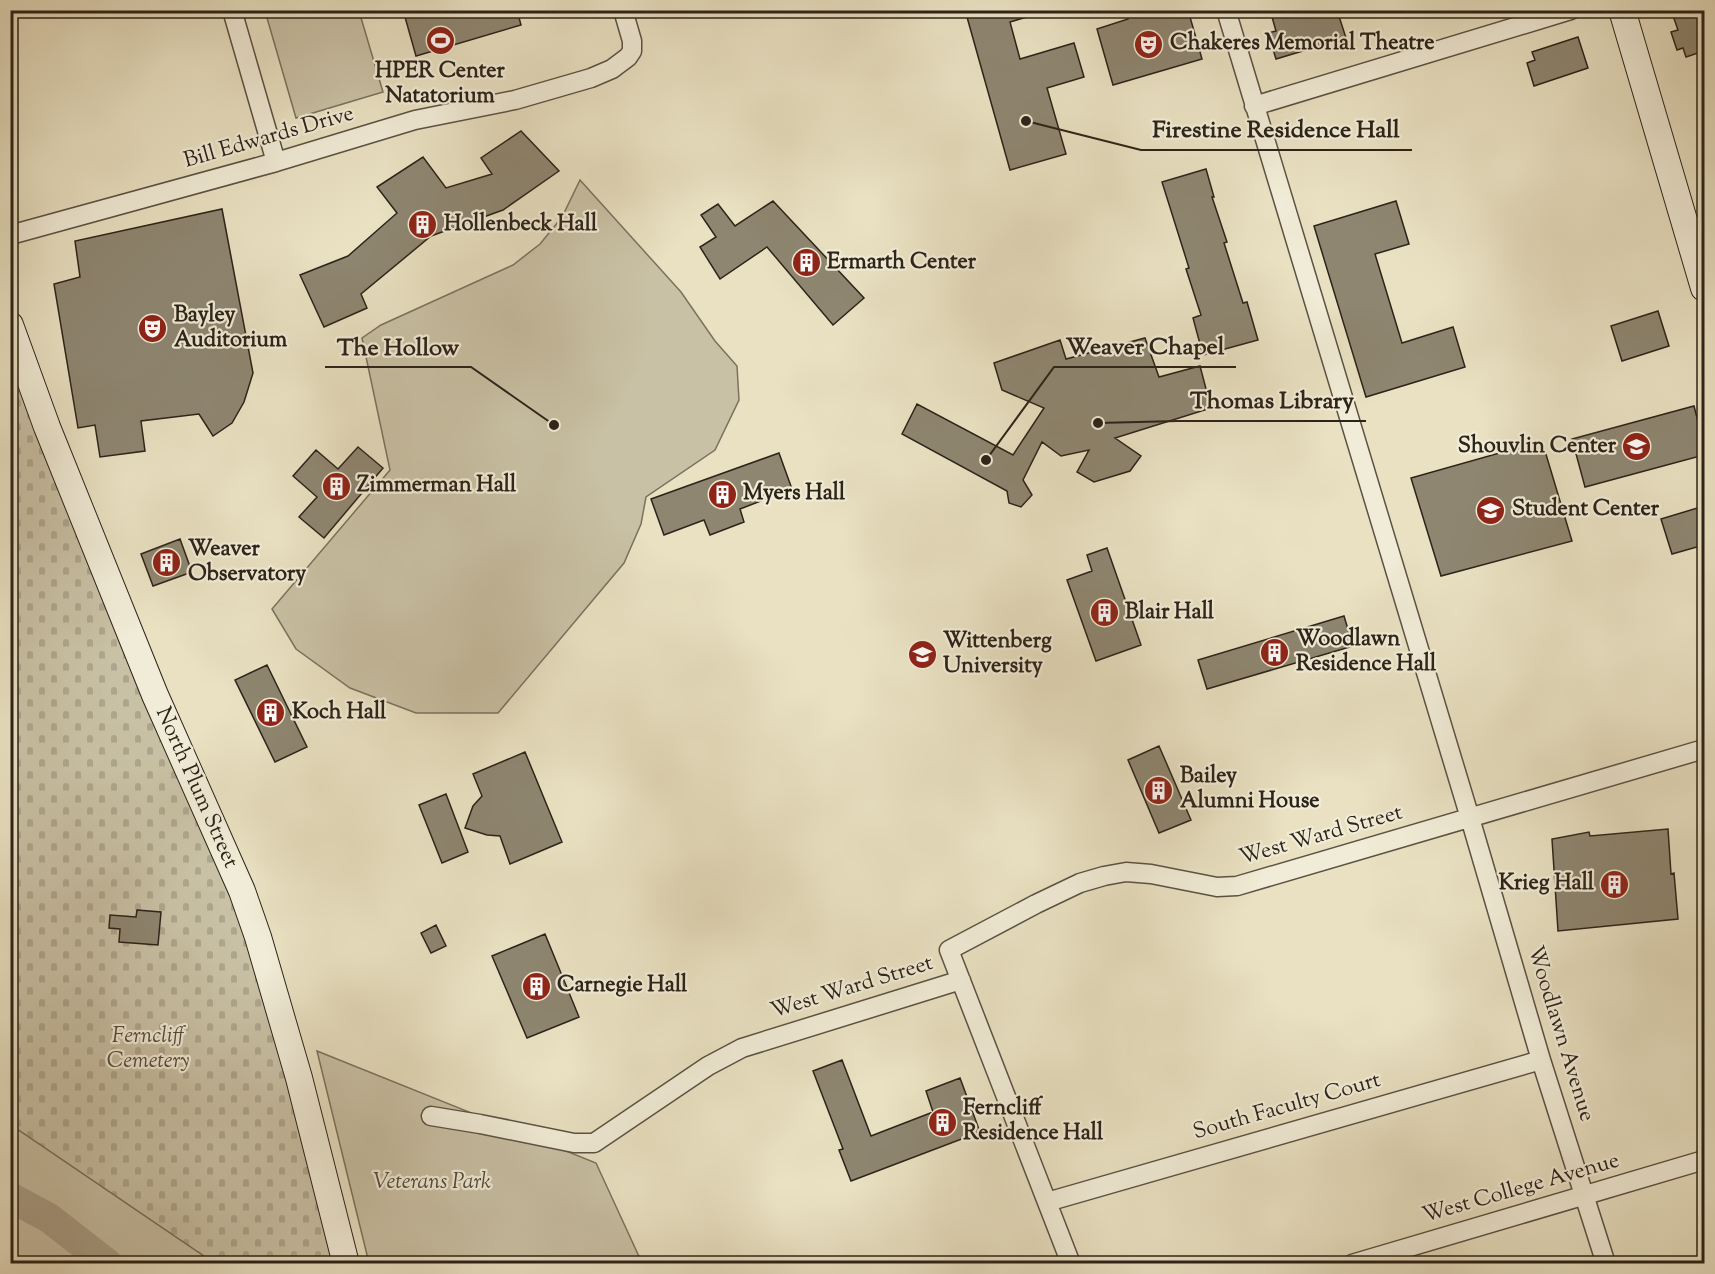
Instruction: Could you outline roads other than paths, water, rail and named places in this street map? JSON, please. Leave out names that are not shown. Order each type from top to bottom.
[{"type":"main road","points":[[1622,10],[1704,288]]},
{"type":"main road","name":"North Plum Street","points":[[10,325],[47,427],[155,695],[242,891],[258,936],[299,1078],[346,1263]]},
{"type":"street","points":[[232,10],[276,162]]},
{"type":"street","name":"Bill Edwards Drive","points":[[10,235],[276,162],[415,120],[515,99],[591,78],[612,69],[632,51],[632,41],[623,10]]},
{"type":"street","points":[[1226,10],[1254,105],[1571,10]]},
{"type":"street","name":"Woodlawn Avenue","points":[[1254,105],[1541,1060],[1606,1263]]},
{"type":"street","name":"West Ward Street","points":[[431,1116],[574,1143],[594,1143],[708,1066],[741,1048],[961,980],[949,950],[1080,883],[1126,873],[1151,874],[1217,887],[1237,886],[1704,750]]},
{"type":"street","points":[[961,980],[1071,1263]]},
{"type":"street","name":"South Faculty Court","points":[[1047,1202],[1541,1060]]},
{"type":"street","name":"West College Avenue","points":[[1352,1263],[1388,1258],[1584,1195],[1704,1160]]},
{"type":"waterway","points":[[10,1197],[49,1218],[108,1264]]},
{"type":"place","name":"HPER Center Natatorium","points":[[440,40]]},
{"type":"place","name":"Chakeres Memorial Theatre","points":[[1149,44]]},
{"type":"place","name":"Firestine Residence Hall","points":[[1026,121]]},
{"type":"place","name":"Hollenbeck Hall","points":[[423,225]]},
{"type":"place","name":"Ermarth Center","points":[[806,263]]},
{"type":"place","name":"Bayley Auditorium","points":[[153,329]]},
{"type":"place","name":"Thomas Library","points":[[1098,423]]},
{"type":"place","name":"The Hollow","points":[[554,425]]},
{"type":"place","name":"Shouvlin Center","points":[[1637,447]]},
{"type":"place","name":"Weaver Chapel","points":[[986,460]]},
{"type":"place","name":"Zimmerman Hall","points":[[336,486]]},
{"type":"place","name":"Myers Hall","points":[[722,494]]},
{"type":"place","name":"Student Center","points":[[1491,510]]},
{"type":"place","name":"Weaver Observatory","points":[[167,563]]},
{"type":"place","name":"Blair Hall","points":[[1104,613]]},
{"type":"place","name":"Woodlawn Residence Hall","points":[[1275,653]]},
{"type":"place","name":"Wittenberg University","points":[[922,655]]},
{"type":"place","name":"Koch Hall","points":[[271,713]]},
{"type":"place","name":"Bailey Alumni House","points":[[1159,790]]},
{"type":"place","name":"Krieg Hall","points":[[1615,884]]},
{"type":"place","name":"Carnegie Hall","points":[[536,986]]},
{"type":"place","name":"Ferncliff Residence Hall","points":[[942,1122]]},
{"type":"park label","name":"Ferncliff Cemetery","points":[[148,1050]]},
{"type":"park label","name":"Veterans Park","points":[[432,1183]]}]
